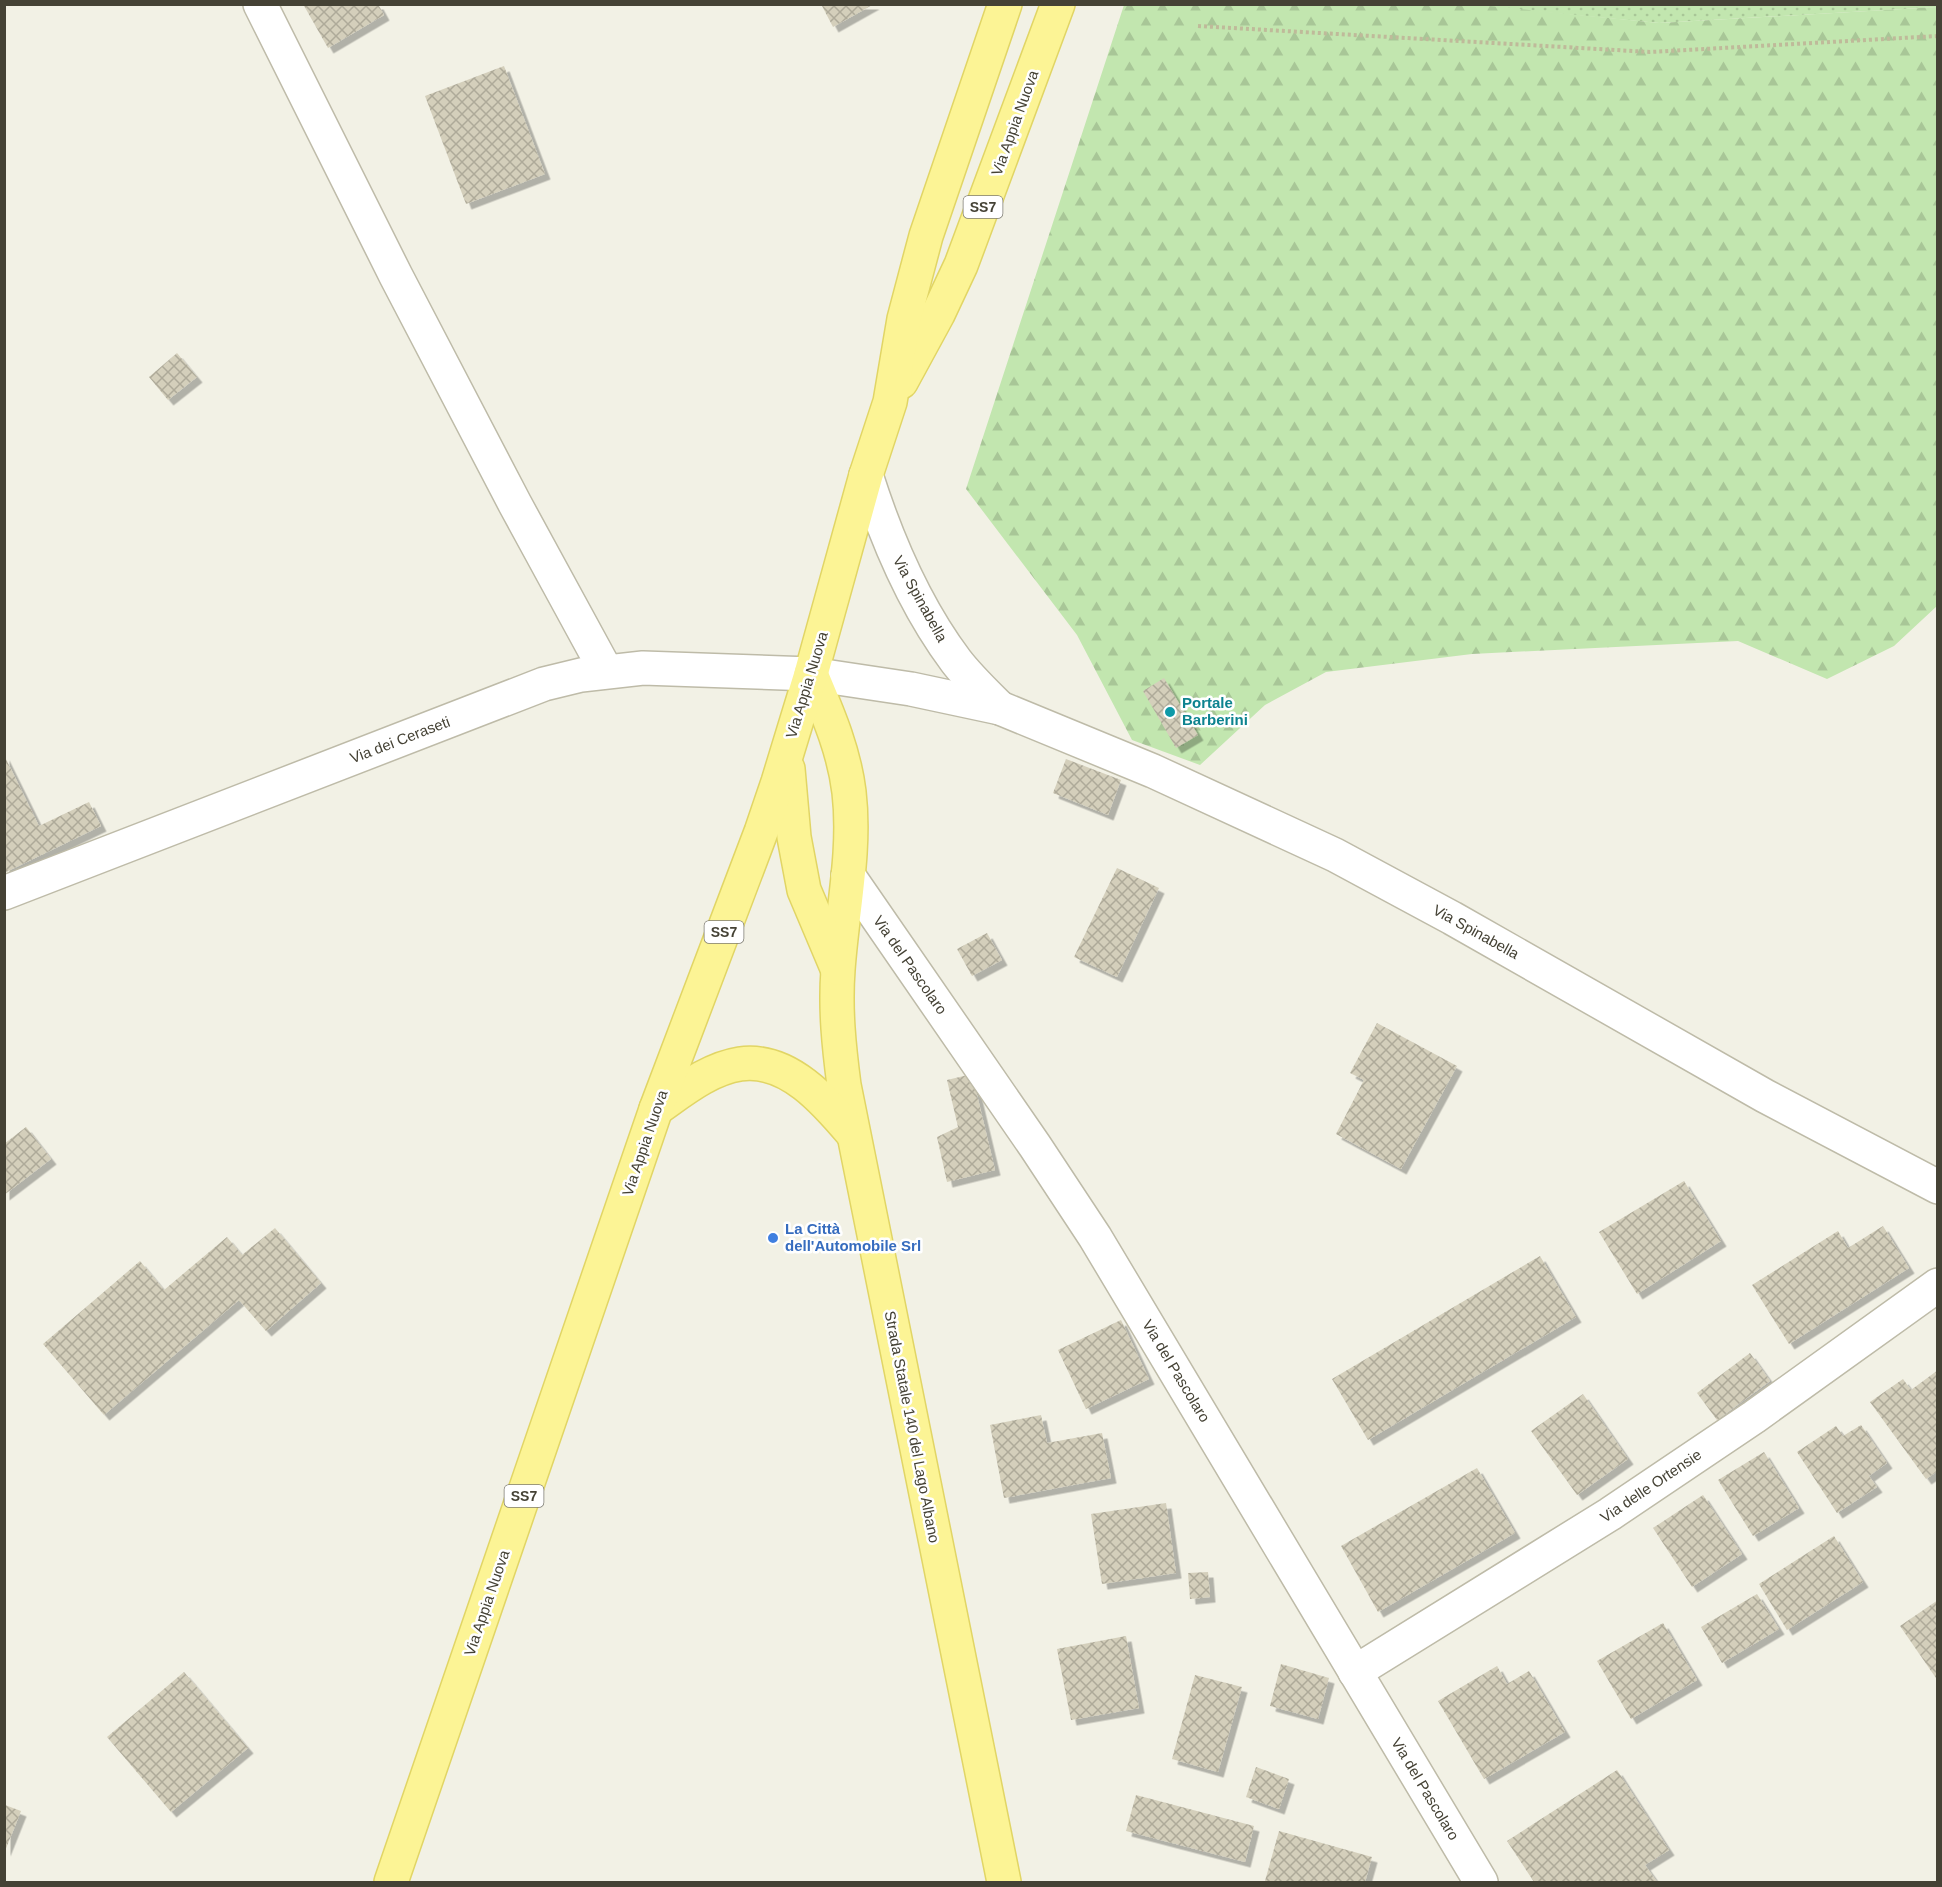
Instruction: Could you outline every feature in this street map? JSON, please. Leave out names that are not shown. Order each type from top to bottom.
[{"type":"main road","name":"Via Appia Nuova","points":[[391,1882],[656,1110],[757,842],[811,674],[866,475],[890,402],[904,319],[926,236],[1005,4]]},
{"type":"main road","name":"Via Appia Nuova","points":[[890,402],[938,314],[961,265],[1058,4]]},
{"type":"main road","name":"Strada Statale 140 del Lago Albano","points":[[811,674],[846,768],[850,818],[848,875],[838,970],[839,1043],[844,1085],[1004,1882]]},
{"type":"main road","points":[[786,753],[794,837],[804,890],[838,970]]},
{"type":"main road","points":[[656,1110],[693,1083],[713,1073],[742,1064],[754,1064],[780,1070],[805,1085],[827,1103],[854,1135]]},
{"type":"street","points":[[260,4],[396,276],[515,504],[606,671]]},
{"type":"street","name":"Via Spinabella","points":[[866,475],[888,540],[921,608],[956,661],[1000,708]]},
{"type":"street","name":"Via dei Ceraseti","points":[[4,893],[544,684],[606,671],[662,668],[811,674]]},
{"type":"street","name":"Via Spinabella","points":[[811,674],[911,689],[1000,708],[1162,776],[1335,855],[1765,1096],[1938,1187]]},
{"type":"street","name":"Via del Pascolaro","points":[[848,875],[1095,1237],[1481,1882]]},
{"type":"street","name":"Via delle Ortensie","points":[[1355,1672],[1610,1514],[1754,1417],[1938,1285]]},
{"type":"path","points":[[1198,26],[1650,52],[1938,36]]},
{"type":"green space","points":[[1470,4],[1659,23],[1937,7],[1937,606],[1894,646],[1827,679],[1738,641],[1472,654],[1326,672],[1265,705],[1200,765],[1132,740],[1077,635],[966,489],[1124,5]]},
{"type":"green space","points":[[1937,4],[1938,7],[1659,23],[1470,5]]},
{"type":"building","points":[[303,4],[378,4],[384,15],[328,48]]},
{"type":"building","points":[[821,4],[874,4],[833,27]]},
{"type":"building","points":[[504,66],[545,174],[466,204],[425,96]]},
{"type":"building","points":[[177,353],[197,377],[168,400],[149,377]]},
{"type":"building","name":"Portale Barberini","points":[[1164,678],[1198,735],[1176,748],[1143,691]]},
{"type":"building","points":[[4,755],[39,826],[89,802],[101,826],[4,873]]},
{"type":"building","points":[[1066,759],[1121,780],[1108,815],[1053,793]]},
{"type":"building","points":[[1117,868],[1159,888],[1117,977],[1074,957]]},
{"type":"building","points":[[987,933],[1002,960],[972,976],[957,949]]},
{"type":"building","points":[[1377,1023],[1457,1066],[1401,1169],[1336,1134],[1364,1080],[1350,1073]]},
{"type":"building","points":[[972,1074],[995,1170],[947,1182],[937,1137],[958,1127],[947,1080]]},
{"type":"building","points":[[26,1127],[51,1159],[4,1195],[4,1144]]},
{"type":"building","points":[[1684,1181],[1721,1241],[1637,1294],[1599,1232]]},
{"type":"building","points":[[1883,1226],[1909,1268],[1789,1344],[1752,1285],[1838,1231],[1848,1248]]},
{"type":"building","points":[[275,1228],[321,1283],[266,1331],[239,1300],[104,1415],[43,1344],[140,1261],[164,1290],[227,1237],[242,1255]]},
{"type":"building","points":[[1540,1256],[1576,1317],[1368,1440],[1332,1379]]},
{"type":"building","points":[[1121,1320],[1149,1379],[1086,1409],[1058,1350]]},
{"type":"building","points":[[1750,1353],[1770,1381],[1717,1420],[1697,1393]]},
{"type":"building","points":[[1938,1370],[1938,1471],[1926,1479],[1870,1402],[1903,1379],[1911,1390]]},
{"type":"building","points":[[1583,1394],[1628,1459],[1577,1495],[1531,1431]]},
{"type":"building","points":[[1041,1415],[1047,1443],[1102,1433],[1111,1478],[1004,1498],[990,1425]]},
{"type":"building","points":[[1861,1425],[1887,1463],[1869,1476],[1877,1487],[1837,1513],[1797,1452],[1836,1426],[1843,1436]]},
{"type":"building","points":[[1764,1452],[1799,1508],[1753,1536],[1718,1480]]},
{"type":"building","points":[[1477,1468],[1515,1533],[1378,1612],[1341,1546]]},
{"type":"building","points":[[1703,1495],[1742,1554],[1692,1587],[1653,1528]]},
{"type":"building","points":[[1166,1503],[1176,1573],[1102,1584],[1091,1514]]},
{"type":"building","points":[[1834,1536],[1863,1582],[1787,1630],[1759,1584]]},
{"type":"building","points":[[1208,1572],[1210,1597],[1190,1599],[1188,1573]]},
{"type":"building","points":[[1757,1594],[1779,1629],[1722,1663],[1701,1627]]},
{"type":"building","points":[[1938,1600],[1938,1681],[1900,1626]]},
{"type":"building","points":[[1663,1623],[1697,1680],[1631,1719],[1597,1661]]},
{"type":"building","points":[[1126,1636],[1139,1708],[1071,1720],[1057,1649]]},
{"type":"building","points":[[1281,1664],[1329,1678],[1318,1719],[1270,1706]]},
{"type":"building","points":[[1497,1666],[1507,1684],[1529,1671],[1565,1732],[1484,1779],[1438,1701]]},
{"type":"building","points":[[184,1672],[248,1748],[171,1812],[107,1737]]},
{"type":"building","points":[[1195,1675],[1242,1687],[1218,1772],[1172,1759]]},
{"type":"building","points":[[1256,1767],[1289,1779],[1279,1809],[1246,1797]]},
{"type":"building","points":[[1617,1770],[1669,1850],[1645,1865],[1657,1882],[1534,1882],[1507,1841]]},
{"type":"building","points":[[1136,1795],[1254,1826],[1245,1862],[1126,1831]]},
{"type":"building","points":[[5,1805],[21,1811],[5,1851]]},
{"type":"building","points":[[1279,1831],[1372,1857],[1365,1882],[1265,1881]]},
{"type":"place","name":"Portale Barberini","points":[[1170,712]]},
{"type":"place","name":"La Città dell'Automobile Srl","points":[[773,1238]]}]
